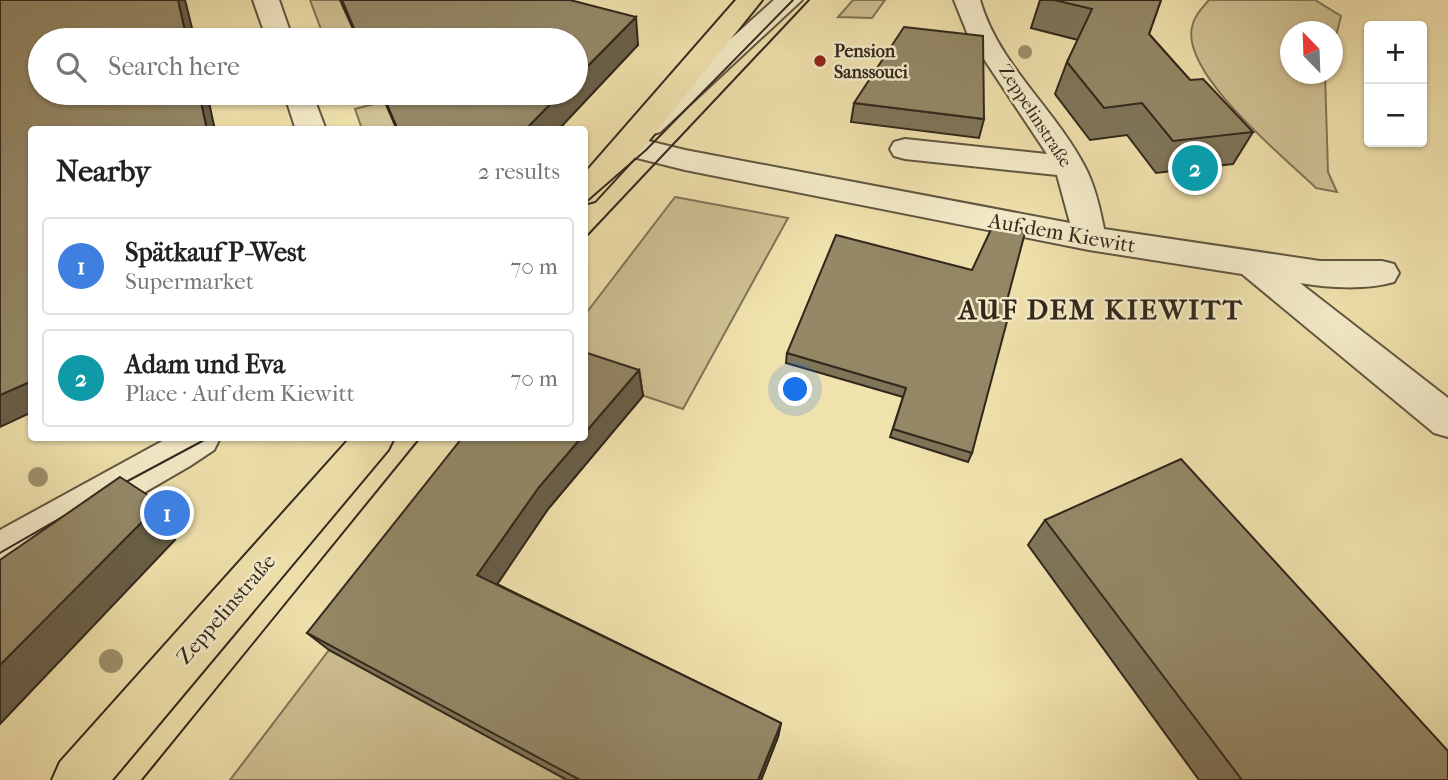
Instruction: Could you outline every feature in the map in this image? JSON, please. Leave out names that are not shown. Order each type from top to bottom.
[{"type":"main road","points":[[588,190],[628,146],[749,0]]},
{"type":"main road","name":"Zeppelinstraße","points":[[78,780],[371,441]]},
{"type":"street","points":[[266,0],[276,28]]},
{"type":"street","points":[[628,146],[789,0]]},
{"type":"street","name":"Zeppelinstraße","points":[[967,0],[981,32],[1069,166],[1084,209],[1089,239]]},
{"type":"street","points":[[302,105],[310,126]]},
{"type":"street","name":"Auf dem Kiewitt","points":[[628,146],[685,160],[1089,239],[1252,264],[1448,421]]},
{"type":"street","points":[[905,149],[1069,166]]},
{"type":"street","points":[[1252,264],[1320,274],[1382,273]]},
{"type":"street","points":[[0,553],[45,525],[172,457],[196,441]]},
{"type":"shaded area","points":[[310,0],[341,0],[353,28],[320,28]]},
{"type":"shaded area","points":[[853,0],[885,0],[872,18],[838,17]]},
{"type":"shaded area","points":[[1209,0],[1315,0],[1341,16],[1340,21],[1280,21],[1280,84],[1325,84],[1328,172],[1337,192],[1316,188],[1238,114],[1218,90],[1202,68],[1193,46],[1192,27],[1196,16]]},
{"type":"shaded area","points":[[387,105],[396,126],[361,126],[355,109]]},
{"type":"shaded area","points":[[675,197],[788,218],[683,409],[588,377],[588,311]]},
{"type":"shaded area","points":[[329,650],[567,780],[230,780]]},
{"type":"building","points":[[0,0],[178,0],[184,28],[28,28],[28,105],[202,105],[206,126],[28,126],[28,383],[0,395]]},
{"type":"building","points":[[342,0],[570,0],[636,17],[588,66],[588,28],[354,28]]},
{"type":"building","points":[[1054,0],[1161,0],[1149,34],[1190,80],[1203,79],[1253,132],[1173,141],[1142,103],[1104,108],[1067,62],[1092,9]]},
{"type":"building","points":[[904,27],[983,36],[984,119],[854,103]]},
{"type":"building","points":[[387,105],[549,105],[529,126],[396,126]]},
{"type":"building","points":[[994,223],[1026,229],[1005,308],[1010,310],[972,453],[893,429],[906,388],[787,353],[836,235],[972,270]]},
{"type":"building","points":[[588,353],[639,370],[588,429]]},
{"type":"building","points":[[460,441],[578,441],[539,487],[477,575],[781,723],[758,780],[580,780],[307,633]]},
{"type":"building","points":[[1181,459],[1448,751],[1448,780],[1242,780],[1045,520]]},
{"type":"building","points":[[120,477],[157,501],[142,514],[146,518],[0,665],[0,560]]},
{"type":"tram line","points":[[588,201],[646,150],[793,0]]},
{"type":"tram line","points":[[588,235],[809,0]]},
{"type":"tram line","points":[[109,491],[202,441]]},
{"type":"tram line","points":[[142,780],[418,441]]},
{"type":"tram line","points":[[0,553],[85,504]]},
{"type":"place","name":"Pension Sanssouci","points":[[820,61]]},
{"type":"place","name":"Adam und Eva","points":[[1195,168]]},
{"type":"place","name":"Spätkauf P-West","points":[[167,513]]},
{"type":"district","name":"AUF DEM KIEWITT","points":[[1101,309]]}]
